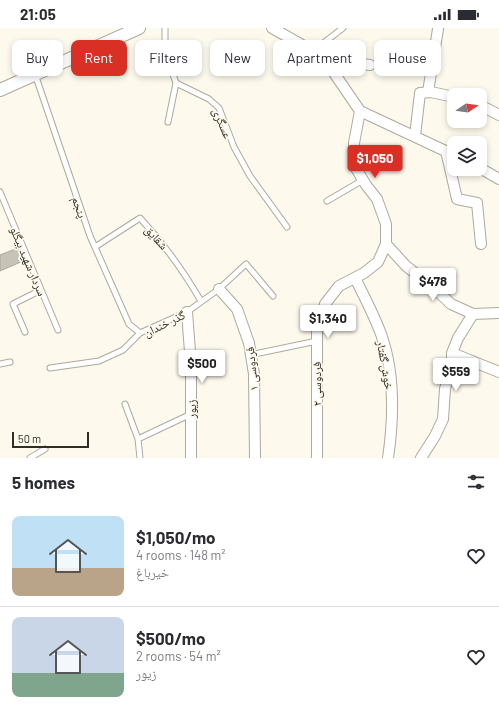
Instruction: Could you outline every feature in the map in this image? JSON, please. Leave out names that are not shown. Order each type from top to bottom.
[{"type":"street","points":[[63,61],[139,28]]},
{"type":"street","points":[[272,28],[293,40]]},
{"type":"street","points":[[428,92],[438,29]]},
{"type":"street","points":[[366,64],[370,65]]},
{"type":"street","points":[[0,90],[30,76]]},
{"type":"street","points":[[336,76],[360,111],[447,152]]},
{"type":"street","points":[[415,136],[420,93],[428,92],[447,96]]},
{"type":"street","points":[[487,109],[499,115]]},
{"type":"street","points":[[360,111],[354,143],[354,165],[377,199],[386,224],[386,244],[406,266],[432,286],[451,304],[473,314],[499,313]]},
{"type":"street","points":[[487,172],[499,180]]},
{"type":"street","points":[[454,176],[457,199],[477,203],[481,244]]},
{"type":"street","name":"فردوسی ۲","points":[[317,458],[317,332],[325,304],[339,286],[356,278],[378,262],[386,244]]},
{"type":"street","name":"خوش گفتار","points":[[356,278],[381,334],[392,383],[392,435],[388,458]]},
{"type":"street","name":"فردوسی ۱","points":[[219,289],[238,310],[249,343],[254,374],[255,458]]},
{"type":"street","name":"زیور","points":[[187,312],[191,365],[191,458]]},
{"type":"street","points":[[421,458],[436,436],[443,419],[445,389],[452,362],[452,353],[458,338],[473,314]]},
{"type":"street","points":[[452,353],[499,372]]},
{"type":"lane","points":[[165,28],[166,52],[176,83],[168,122]]},
{"type":"lane","points":[[327,40],[343,28]]},
{"type":"lane","name":"پنجم","points":[[35,76],[94,247],[129,324],[140,333]]},
{"type":"lane","name":"عسگری","points":[[176,83],[209,99],[219,108],[231,142],[247,170],[287,227]]},
{"type":"lane","points":[[327,201],[363,180]]},
{"type":"lane","name":"سردار شهید بیگلو","points":[[0,192],[58,330]]},
{"type":"lane","name":"شقایق","points":[[94,247],[140,218],[177,261],[201,301]]},
{"type":"lane","name":"گذر خندان","points":[[50,368],[99,361],[123,350],[140,333],[187,312],[219,289],[246,264],[273,296]]},
{"type":"lane","points":[[26,332],[13,304],[41,290]]},
{"type":"lane","points":[[250,355],[317,341]]},
{"type":"lane","points":[[0,364],[10,362]]},
{"type":"lane","points":[[125,404],[138,439],[140,458]]},
{"type":"lane","points":[[138,439],[191,414]]},
{"type":"lane","points":[[30,458],[45,449]]},
{"type":"building","points":[[18,248],[23,261],[0,271],[0,255]]}]
